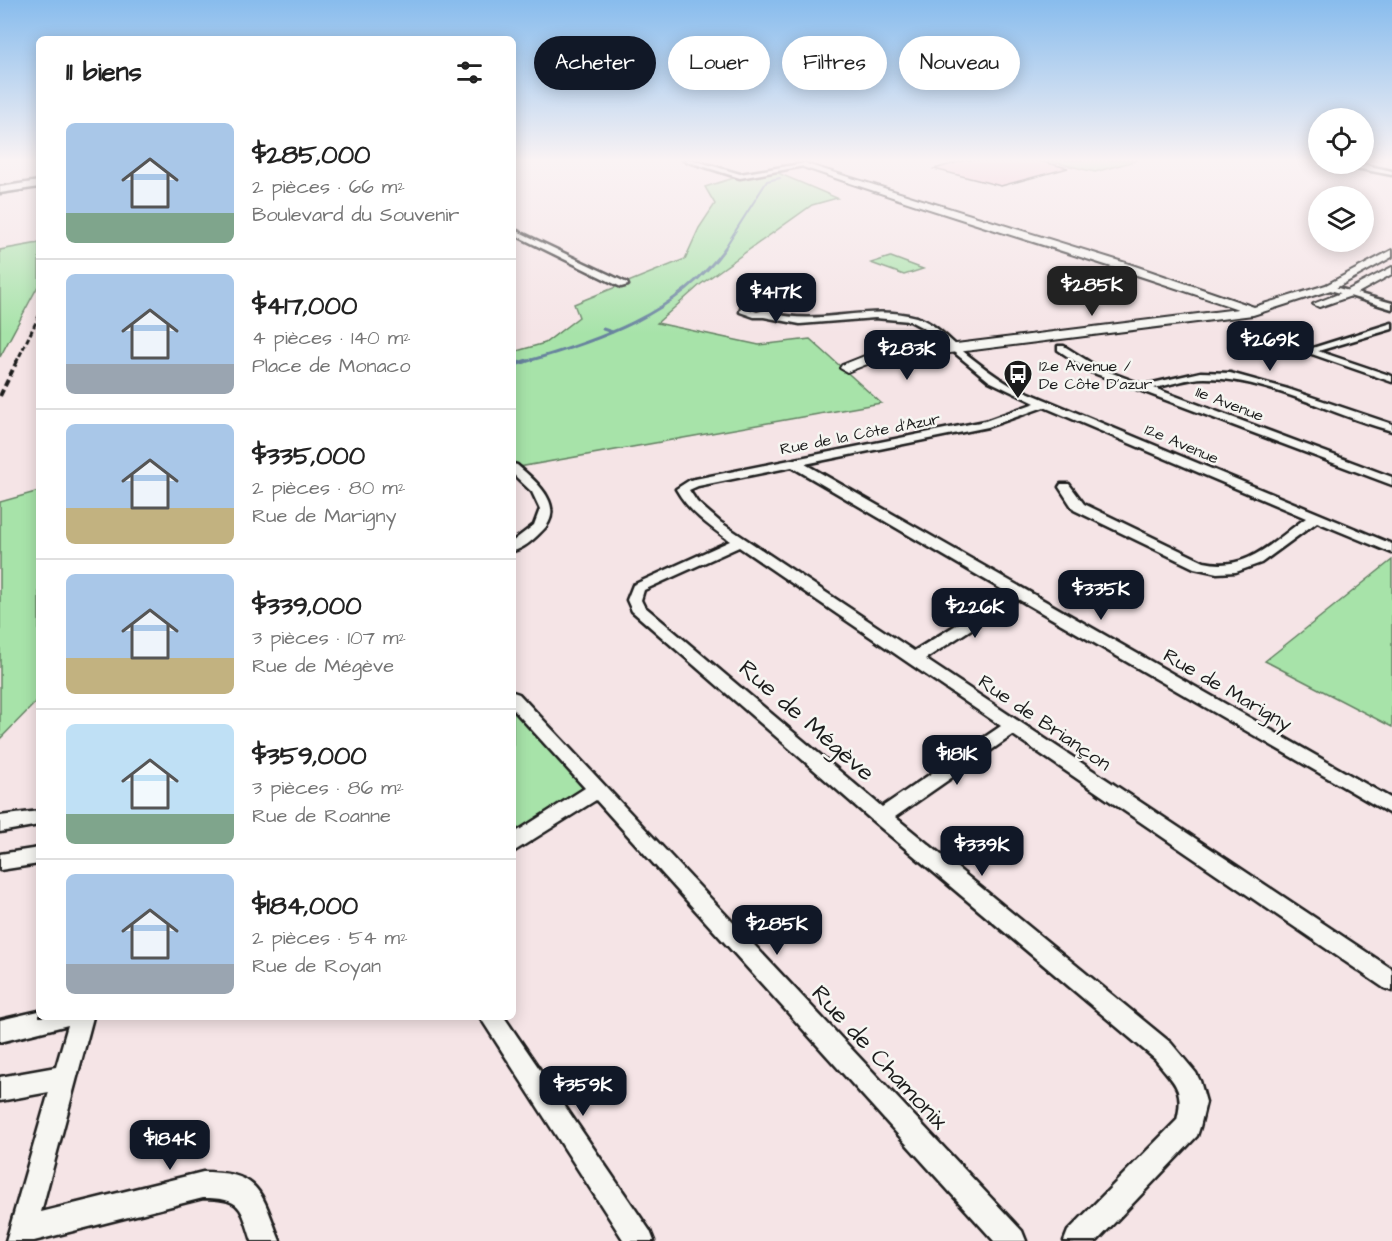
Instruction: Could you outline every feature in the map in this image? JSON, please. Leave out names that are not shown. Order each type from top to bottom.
[{"type":"street","points":[[955,218],[1117,268],[1233,315]]},
{"type":"street","points":[[969,218],[1117,263],[1252,317]]},
{"type":"street","points":[[516,232],[624,285]]},
{"type":"street","points":[[1274,319],[1252,317],[1233,315],[867,359],[847,368],[878,369],[1061,348],[1252,317],[1330,287],[1392,254]]},
{"type":"street","points":[[1305,309],[1350,293],[1392,270]]},
{"type":"street","points":[[1330,287],[1392,306]]},
{"type":"street","name":"12e Avenue","points":[[765,314],[779,320],[796,321],[866,314],[896,315],[915,319],[928,326],[998,383],[1392,549]]},
{"type":"street","points":[[1392,326],[1308,351],[1392,379]]},
{"type":"street","points":[[1371,334],[1392,340]]},
{"type":"street","name":"11e Avenue","points":[[1061,348],[1095,370],[1392,481]]},
{"type":"street","points":[[1142,388],[1201,375],[1230,376],[1284,391],[1392,428]]},
{"type":"street","name":"Rue de la Côte d'Azur","points":[[682,489],[694,483],[988,424],[1044,404]]},
{"type":"street","name":"Rue de Marigny","points":[[794,463],[1392,808]]},
{"type":"street","points":[[516,471],[534,486],[544,500],[546,515],[542,526],[516,545]]},
{"type":"street","points":[[1065,487],[1079,507],[1198,565],[1213,569],[1235,569],[1252,562],[1316,517]]},
{"type":"street","name":"Rue de Briançon","points":[[682,489],[687,499],[705,516],[740,542],[1392,981]]},
{"type":"street","name":"Rue de Mégève","points":[[740,542],[638,588],[634,600],[637,608],[881,817],[1163,1051],[1188,1081],[1194,1102],[1188,1127],[1078,1241]]},
{"type":"street","points":[[913,658],[1019,592]]},
{"type":"street","name":"Rue de Chamonix","points":[[516,701],[1012,1241]]},
{"type":"street","points":[[881,817],[1013,726]]},
{"type":"street","points":[[516,842],[597,789]]},
{"type":"street","points":[[0,824],[36,818]]},
{"type":"street","points":[[0,862],[36,856]]},
{"type":"street","points":[[0,1031],[49,1020]]},
{"type":"street","points":[[21,1236],[81,1020]]},
{"type":"street","points":[[493,1020],[640,1241]]},
{"type":"street","points":[[0,1089],[65,1077]]},
{"type":"street","points":[[21,1236],[203,1185],[230,1185],[250,1200],[266,1241]]},
{"type":"green space","points":[[706,218],[794,218],[701,284],[657,323],[759,345],[810,339],[881,403],[516,467],[516,351],[545,343],[579,317],[574,304],[685,259]]},
{"type":"green space","points":[[36,244],[36,290],[0,357],[0,250]]},
{"type":"green space","points":[[890,257],[923,269],[904,275],[871,263]]},
{"type":"green space","points":[[36,492],[36,702],[0,739],[0,502]]},
{"type":"green space","points":[[1392,560],[1392,727],[1265,661]]},
{"type":"green space","points":[[516,701],[597,790],[516,842]]},
{"type":"waterway","points":[[724,249],[744,218]]},
{"type":"waterway","points":[[521,363],[606,335],[660,308],[706,271],[725,248]]},
{"type":"waterway","points":[[603,329],[612,332]]},
{"type":"waterway","points":[[516,364],[526,361]]},
{"type":"railway","points":[[16,363],[36,322]]},
{"type":"railway","points":[[0,396],[17,361]]},
{"type":"place","name":"12e Avenue / De Côte D'azur","points":[[1018,400]]}]
